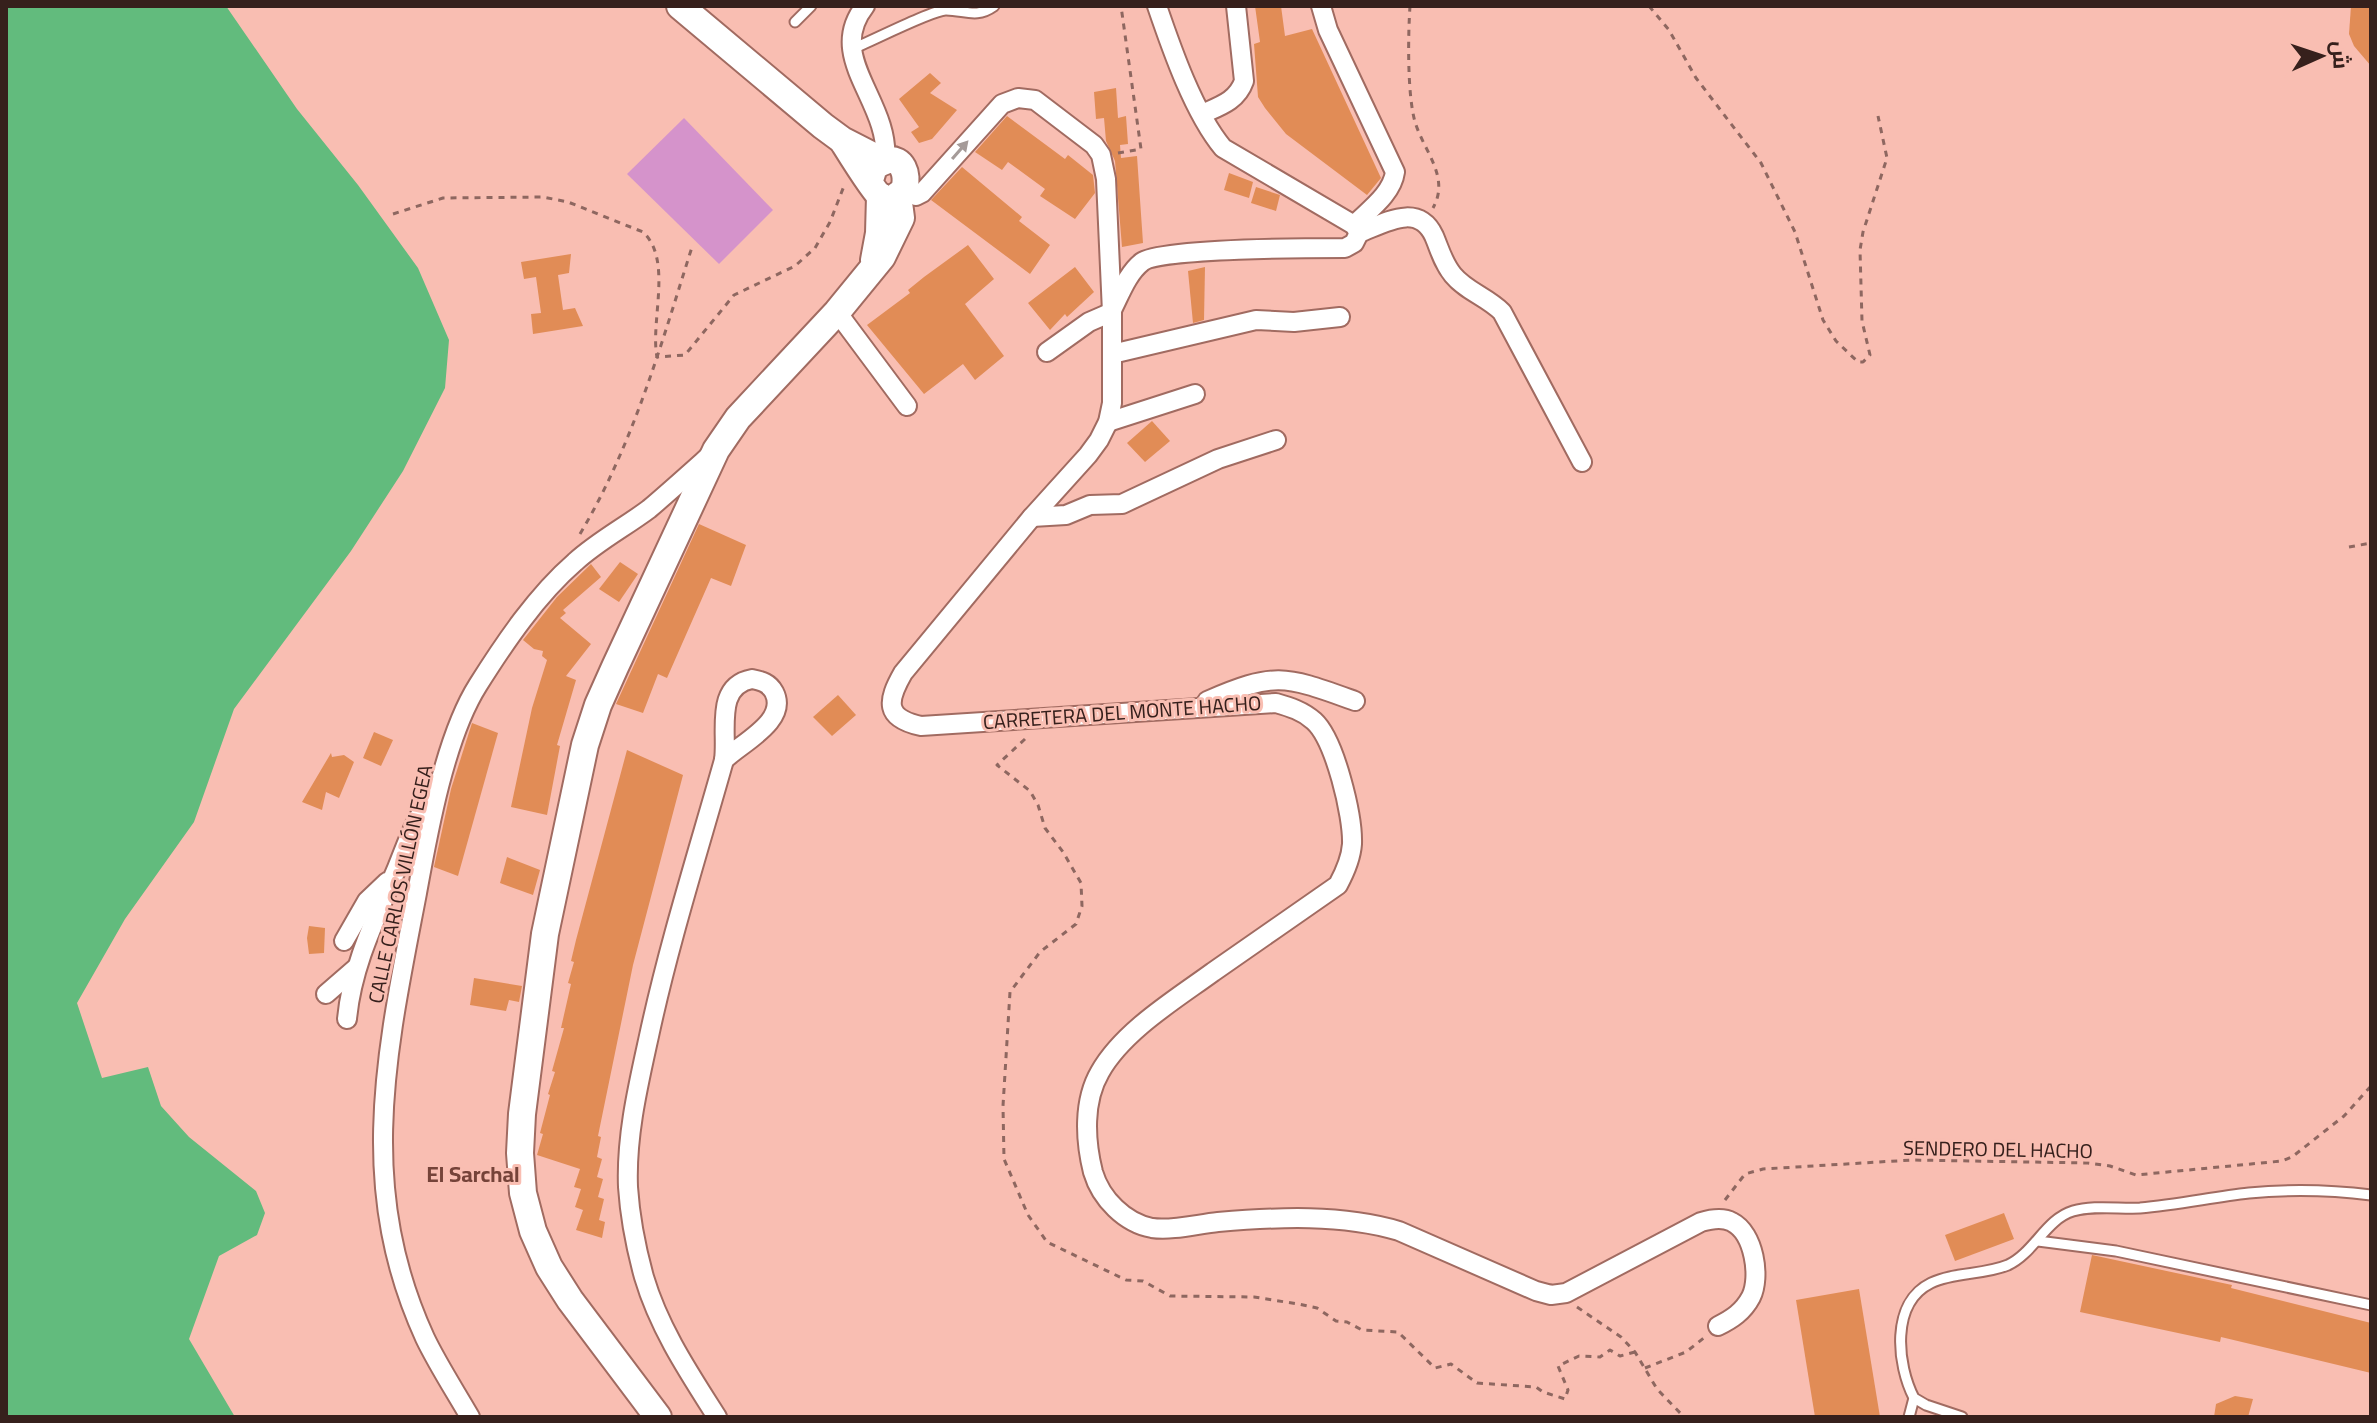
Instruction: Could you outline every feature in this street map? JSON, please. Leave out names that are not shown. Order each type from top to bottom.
[{"type":"main road","points":[[658,1417],[570,1300],[549,1267],[523,1193],[520,1153],[524,1100],[545,934],[585,745],[615,667],[716,450],[738,418],[837,312],[871,269],[879,233],[883,179],[842,140],[780,92],[680,6]]},
{"type":"street","points":[[865,6],[856,17],[850,35],[850,50],[883,128],[883,179],[911,195],[922,193],[990,115],[1002,104],[1018,98],[1035,100],[1049,109],[1094,145],[1101,155],[1105,167],[1112,312],[1089,322],[1047,352]]},
{"type":"street","points":[[1157,6],[1171,48],[1210,133],[1223,148],[1356,229],[1407,216],[1424,221],[1456,279],[1502,312],[1582,462]]},
{"type":"street","points":[[1202,114],[1234,99],[1241,91],[1244,81],[1236,6]]},
{"type":"street","points":[[1109,252],[1117,262],[1143,261],[1161,255],[1184,253],[1345,248],[1354,243],[1356,229],[1393,183],[1395,172],[1328,30],[1321,6]]},
{"type":"street","name":"CARRETERA DEL MONTE HACHO","points":[[1143,261],[1129,276],[1112,312],[1112,403],[1108,422],[1099,440],[903,673],[892,692],[891,704],[895,715],[906,723],[921,726],[1276,703],[1298,709],[1316,723],[1329,741],[1337,763],[1350,825],[1350,856],[1338,885],[1159,1011],[1121,1045],[1100,1072],[1088,1104],[1089,1157],[1096,1180],[1105,1196],[1133,1222],[1155,1228],[1297,1219],[1355,1221],[1399,1231],[1543,1294],[1558,1295]]},
{"type":"street","points":[[837,312],[907,406]]},
{"type":"street","points":[[1112,354],[1256,320],[1294,322],[1340,317]]},
{"type":"street","points":[[1108,422],[1195,394]]},
{"type":"street","points":[[1032,517],[1066,515],[1090,505],[1122,504],[1218,459],[1276,440]]},
{"type":"street","name":"CALLE CARLOS VILLÓN EGEA","points":[[470,1417],[425,1338],[398,1263],[383,1183],[381,1135],[387,1060],[438,793],[462,717],[477,687],[550,588],[584,554],[649,509],[716,450]]},
{"type":"street","points":[[1194,707],[1244,685],[1282,679],[1301,681],[1355,701]]},
{"type":"street","points":[[717,1417],[684,1365],[650,1294],[634,1233],[628,1186],[629,1139],[636,1092],[664,967],[724,760]]},
{"type":"street","points":[[347,1019],[356,968],[419,817],[438,793]]},
{"type":"street","points":[[344,941],[367,901],[393,877]]},
{"type":"street","points":[[326,994],[356,968]]},
{"type":"street","points":[[1558,1295],[1701,1222],[1715,1218],[1732,1222],[1745,1233],[1755,1274],[1752,1295],[1738,1315],[1718,1326]]},
{"type":"lane","points":[[795,22],[811,6]]},
{"type":"lane","points":[[850,50],[943,8],[973,15],[994,6]]},
{"type":"lane","points":[[1909,1417],[1914,1398],[1903,1370],[1901,1336],[1903,1315],[1914,1297],[1930,1283],[2007,1265],[2024,1255],[2064,1215],[2075,1210],[2139,1208],[2284,1191],[2371,1195]]},
{"type":"lane","points":[[2038,1241],[2116,1251],[2371,1305]]},
{"type":"lane","points":[[1914,1398],[1962,1417]]},
{"type":"path","points":[[1101,155],[1141,149],[1121,6]]},
{"type":"path","points":[[1410,6],[1412,109],[1419,134],[1432,158],[1439,185],[1436,203],[1424,221]]},
{"type":"path","points":[[1649,6],[1669,30],[1696,78],[1761,163],[1795,232],[1823,320],[1836,341],[1858,362],[1863,362],[1870,355],[1862,321],[1861,241],[1887,158],[1878,116]]},
{"type":"path","points":[[657,357],[685,355],[734,295],[795,266],[815,248],[830,222],[843,187],[883,179]]},
{"type":"path","points":[[393,214],[443,198],[543,197],[568,202],[643,232],[650,238],[655,256],[658,284],[657,357]]},
{"type":"path","points":[[579,535],[613,473],[657,357],[692,247]]},
{"type":"path","points":[[2349,547],[2371,543]]},
{"type":"path","points":[[1048,717],[997,765],[1030,791],[1045,828],[1081,883],[1082,906],[1076,924],[1040,952],[1010,992],[1003,1106],[1004,1159],[1028,1215],[1047,1242],[1126,1280],[1143,1281],[1170,1296],[1254,1297],[1283,1301],[1317,1308],[1336,1321],[1347,1322],[1362,1330],[1398,1332],[1435,1368],[1451,1364],[1477,1383],[1536,1387],[1565,1399],[1568,1390],[1558,1366],[1579,1356],[1600,1357],[1610,1350],[1620,1356],[1635,1352]]},
{"type":"path","name":"SENDERO DEL HACHO","points":[[1715,1218],[1738,1180],[1753,1170],[1912,1160],[2088,1163],[2110,1166],[2136,1175],[2282,1161],[2292,1157],[2344,1116],[2371,1086]]},
{"type":"path","points":[[1558,1295],[1606,1326],[1635,1352],[1657,1389],[1684,1417]]},
{"type":"path","points":[[1645,1368],[1686,1352],[1718,1326]]},
{"type":"shaded area","points":[[6,6],[226,6],[297,109],[358,185],[418,268],[449,340],[445,388],[403,471],[351,551],[234,709],[194,822],[125,919],[77,1003],[102,1078],[148,1067],[161,1106],[189,1137],[256,1191],[265,1213],[257,1235],[219,1256],[189,1339],[235,1417],[6,1417]]},
{"type":"shaded area","points":[[684,118],[773,210],[719,264],[627,174]]},
{"type":"building","points":[[1255,6],[1281,6],[1285,36],[1312,29],[1381,178],[1367,195],[1286,134],[1258,97],[1254,44],[1260,42]]},
{"type":"building","points":[[2351,6],[2371,6],[2371,66],[2354,46],[2349,34]]},
{"type":"building","points":[[930,73],[941,83],[930,93],[957,110],[932,139],[919,143],[911,132],[919,127],[899,99]]},
{"type":"building","points":[[1116,88],[1118,118],[1126,116],[1128,144],[1120,145],[1121,158],[1137,156],[1143,243],[1122,247],[1115,161],[1106,141],[1104,118],[1096,119],[1094,92]]},
{"type":"building","points":[[1007,116],[1065,159],[1068,155],[1093,175],[1095,193],[1075,219],[1040,196],[1045,189],[1008,162],[1002,170],[975,152]]},
{"type":"building","points":[[962,167],[1022,217],[1019,221],[1050,245],[1030,274],[931,200]]},
{"type":"building","points":[[1229,173],[1253,182],[1249,198],[1224,190]]},
{"type":"building","points":[[1256,187],[1280,195],[1276,211],[1251,203]]},
{"type":"building","points":[[968,245],[994,279],[965,304],[1004,356],[975,380],[963,364],[924,394],[867,325]]},
{"type":"building","points":[[571,254],[569,273],[558,275],[563,310],[575,308],[583,326],[533,334],[531,314],[541,313],[536,277],[524,279],[521,262]]},
{"type":"building","points":[[1075,267],[1094,292],[1050,330],[1028,303]]},
{"type":"building","points":[[1205,267],[1204,320],[1193,323],[1188,271]]},
{"type":"building","points":[[1152,421],[1170,441],[1145,462],[1127,443]]},
{"type":"building","points":[[699,524],[746,545],[731,586],[711,578],[667,678],[658,674],[643,713],[616,704]]},
{"type":"building","points":[[620,562],[638,574],[619,602],[599,589]]},
{"type":"building","points":[[591,564],[601,577],[563,610],[566,613],[560,618],[591,644],[566,676],[576,680],[557,745],[560,746],[547,815],[511,807],[532,708],[547,660],[542,656],[543,651],[534,649],[523,640],[557,597]]},
{"type":"building","points":[[838,695],[856,715],[832,736],[813,717]]},
{"type":"building","points":[[472,723],[498,733],[458,876],[434,867],[451,789]]},
{"type":"building","points":[[374,732],[393,740],[381,766],[363,758]]},
{"type":"building","points":[[627,750],[683,775],[633,965],[598,1136],[601,1137],[597,1157],[602,1159],[597,1177],[603,1179],[598,1197],[604,1199],[599,1220],[605,1222],[602,1238],[576,1230],[583,1210],[575,1207],[581,1189],[574,1187],[580,1169],[537,1155],[555,1072],[552,1071],[564,1028],[561,1028],[574,962],[571,961]]},
{"type":"building","points":[[331,753],[332,757],[344,755],[354,762],[339,798],[326,792],[322,810],[302,802]]},
{"type":"building","points":[[507,857],[540,870],[533,895],[500,883]]},
{"type":"building","points":[[309,926],[325,928],[324,953],[309,954]]},
{"type":"building","points":[[474,978],[522,986],[519,1002],[509,1000],[506,1011],[470,1005]]},
{"type":"building","points":[[2004,1213],[2014,1239],[1955,1261],[1945,1235]]},
{"type":"building","points":[[2092,1255],[2232,1285],[2231,1288],[2371,1323],[2371,1373],[2221,1337],[2220,1342],[2080,1312]]},
{"type":"building","points":[[1859,1289],[1880,1417],[1815,1417],[1796,1300]]},
{"type":"building","points":[[2235,1396],[2253,1399],[2248,1417],[2214,1417],[2216,1404]]},
{"type":"district","name":"El Sarchal","points":[[473,1174]]}]
